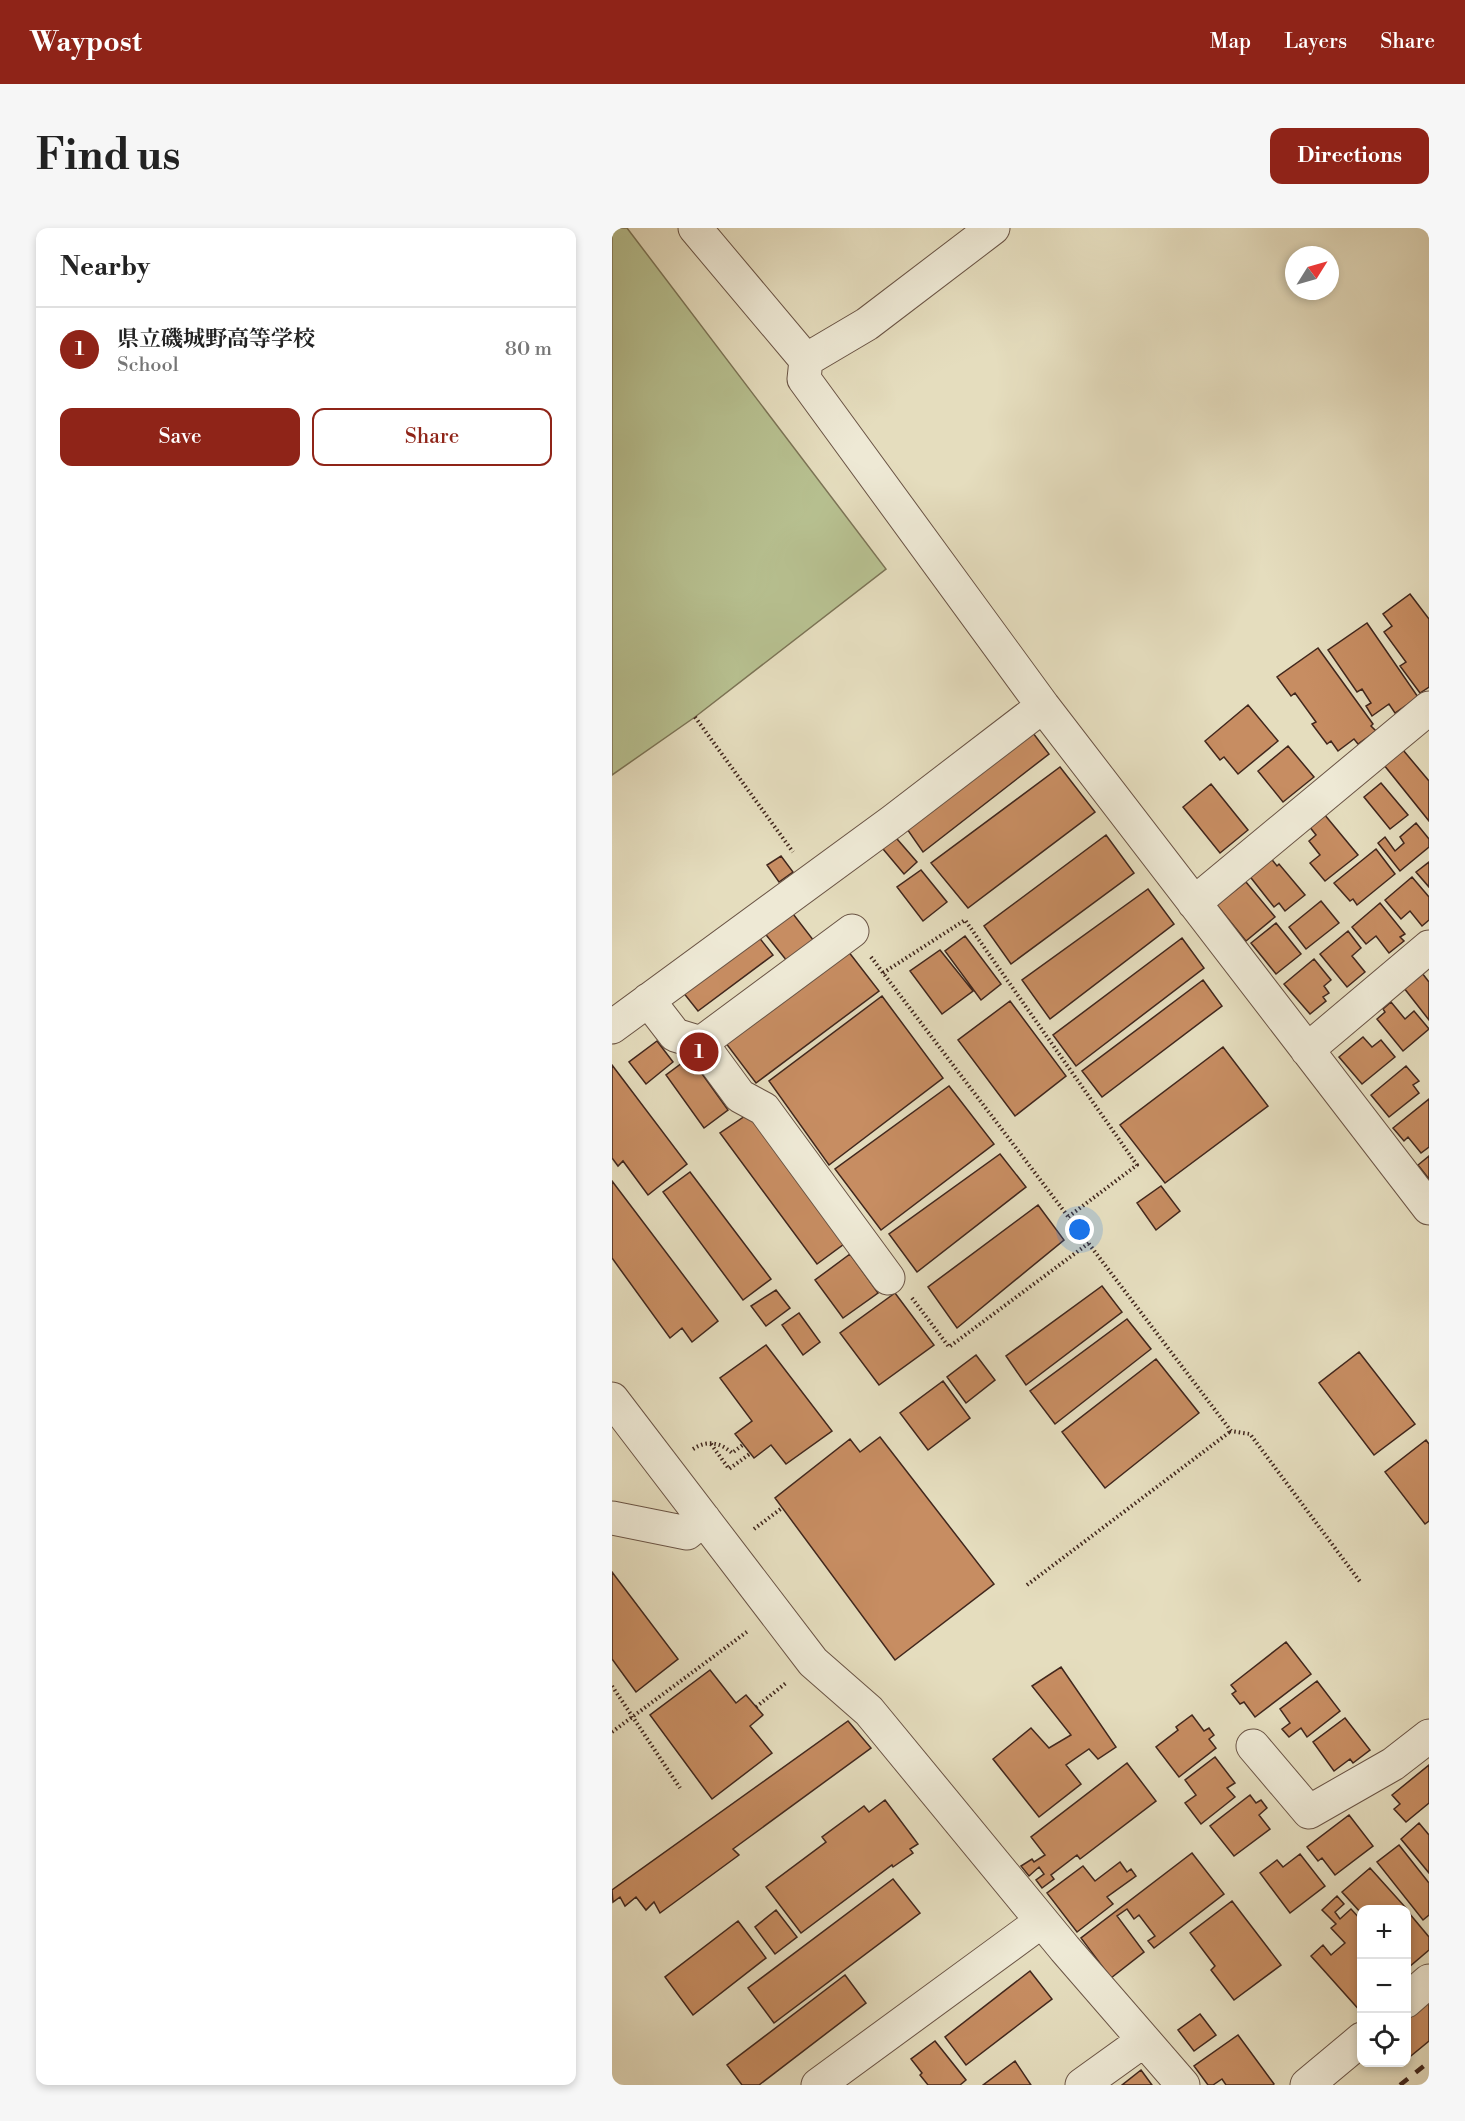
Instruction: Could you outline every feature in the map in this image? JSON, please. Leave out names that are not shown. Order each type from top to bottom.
[{"type":"street","points":[[695,228],[806,360],[804,379],[1043,706],[1429,1208]]},
{"type":"street","points":[[806,360],[867,324],[993,228]]},
{"type":"street","points":[[612,1027],[893,821],[1043,706]]},
{"type":"street","points":[[1194,903],[1429,708]]},
{"type":"street","points":[[701,1043],[852,931]]},
{"type":"street","points":[[1307,1050],[1429,947]]},
{"type":"street","points":[[648,1000],[675,1035],[701,1043],[740,1096],[764,1109],[888,1278]]},
{"type":"street","points":[[612,1399],[813,1662],[869,1711],[1042,1921],[1182,2085]]},
{"type":"street","points":[[612,1518],[687,1533],[704,1519]]},
{"type":"street","points":[[1253,1746],[1309,1812],[1393,1764],[1429,1736]]},
{"type":"street","points":[[818,2085],[1042,1921]]},
{"type":"street","points":[[1411,1997],[1429,1981]]},
{"type":"street","points":[[1082,2085],[1143,2041]]},
{"type":"street","points":[[1307,2085],[1357,2043]]},
{"type":"path","points":[[695,717],[812,880]]},
{"type":"path","points":[[883,973],[965,920],[1137,1165],[1068,1216]]},
{"type":"path","points":[[852,931],[1231,1431],[1250,1434],[1362,1583]]},
{"type":"path","points":[[888,1278],[903,1287],[949,1347],[1089,1243]]},
{"type":"path","points":[[1027,1585],[1231,1431]]},
{"type":"path","points":[[665,1468],[699,1446],[711,1443],[722,1444],[732,1453],[744,1444]]},
{"type":"path","points":[[711,1443],[729,1469],[751,1453]]},
{"type":"path","points":[[612,1732],[775,1611]]},
{"type":"path","points":[[756,1707],[813,1662]]},
{"type":"path","points":[[612,1686],[680,1788]]},
{"type":"green space","points":[[612,228],[627,228],[886,569],[695,717],[612,775]]},
{"type":"building","points":[[1410,594],[1429,619],[1429,687],[1420,693],[1400,666],[1406,662],[1384,632],[1392,626],[1383,614]]},
{"type":"building","points":[[1367,623],[1418,697],[1395,713],[1389,704],[1372,716],[1366,706],[1371,703],[1362,689],[1357,692],[1328,650]]},
{"type":"building","points":[[1318,648],[1376,731],[1358,744],[1354,739],[1338,751],[1331,741],[1327,744],[1312,724],[1316,722],[1295,693],[1291,696],[1277,677]]},
{"type":"building","points":[[1248,705],[1278,741],[1238,774],[1224,757],[1220,760],[1205,741]]},
{"type":"building","points":[[1033,733],[1049,754],[923,852],[907,829]]},
{"type":"building","points":[[1288,746],[1314,777],[1283,802],[1258,771]]},
{"type":"building","points":[[1403,750],[1429,781],[1429,821],[1384,765]]},
{"type":"building","points":[[1060,767],[1095,812],[968,908],[931,863]]},
{"type":"building","points":[[1381,783],[1408,815],[1390,829],[1364,797]]},
{"type":"building","points":[[1211,784],[1248,830],[1220,853],[1183,807]]},
{"type":"building","points":[[1324,814],[1358,855],[1325,881],[1310,863],[1320,855],[1309,841],[1316,835],[1309,826]]},
{"type":"building","points":[[1416,823],[1429,839],[1429,847],[1400,871],[1378,843],[1385,837],[1395,851],[1404,843],[1400,837]]},
{"type":"building","points":[[891,832],[917,862],[904,874],[878,843]]},
{"type":"building","points":[[1106,835],[1134,873],[1011,964],[984,926]]},
{"type":"building","points":[[1376,849],[1395,874],[1357,905],[1353,899],[1350,901],[1334,883]]},
{"type":"building","points":[[781,856],[793,872],[779,882],[767,865]]},
{"type":"building","points":[[1269,856],[1277,866],[1279,864],[1305,895],[1285,911],[1279,903],[1274,907],[1248,874]]},
{"type":"building","points":[[1429,862],[1429,887],[1416,872]]},
{"type":"building","points":[[921,870],[947,902],[923,921],[897,887]]},
{"type":"building","points":[[1412,877],[1429,897],[1429,920],[1422,926],[1410,911],[1401,919],[1385,900]]},
{"type":"building","points":[[1246,882],[1275,917],[1246,941],[1217,905]]},
{"type":"building","points":[[1148,889],[1174,924],[1050,1019],[1022,980]]},
{"type":"building","points":[[1321,901],[1339,923],[1306,949],[1289,927]]},
{"type":"building","points":[[1380,903],[1405,934],[1400,937],[1404,941],[1389,953],[1376,936],[1366,944],[1352,927]]},
{"type":"building","points":[[790,910],[814,941],[787,961],[763,931]]},
{"type":"building","points":[[1276,923],[1301,954],[1276,974],[1251,943]]},
{"type":"building","points":[[754,931],[773,955],[698,1011],[678,986]]},
{"type":"building","points":[[1348,931],[1361,948],[1352,956],[1365,972],[1347,987],[1320,954]]},
{"type":"building","points":[[965,936],[1001,984],[981,1000],[945,951]]},
{"type":"building","points":[[1182,938],[1204,968],[1076,1066],[1053,1035]]},
{"type":"building","points":[[940,950],[973,991],[942,1014],[910,971]]},
{"type":"building","points":[[848,951],[879,991],[756,1083],[725,1042]]},
{"type":"building","points":[[1314,959],[1331,980],[1324,986],[1329,993],[1323,997],[1326,1001],[1310,1014],[1284,984]]},
{"type":"building","points":[[1422,973],[1429,982],[1429,1020],[1404,988]]},
{"type":"building","points":[[1203,980],[1222,1006],[1102,1097],[1082,1071]]},
{"type":"building","points":[[882,996],[943,1078],[829,1165],[769,1081]]},
{"type":"building","points":[[1010,1001],[1066,1076],[1015,1116],[958,1040]]},
{"type":"building","points":[[1391,1002],[1405,1019],[1414,1011],[1429,1029],[1403,1051],[1377,1019]]},
{"type":"building","points":[[1363,1037],[1372,1047],[1381,1040],[1395,1057],[1362,1084],[1339,1057]]},
{"type":"building","points":[[657,1041],[673,1062],[646,1084],[629,1062]]},
{"type":"building","points":[[1223,1047],[1268,1106],[1165,1183],[1120,1125]]},
{"type":"building","points":[[690,1057],[728,1110],[704,1128],[666,1075]]},
{"type":"building","points":[[612,1065],[687,1164],[648,1195],[623,1161],[618,1166],[612,1158]]},
{"type":"building","points":[[1406,1066],[1419,1081],[1413,1085],[1419,1093],[1389,1117],[1371,1095]]},
{"type":"building","points":[[949,1086],[994,1144],[881,1230],[835,1169]]},
{"type":"building","points":[[1429,1099],[1429,1147],[1421,1153],[1408,1137],[1404,1141],[1393,1128]]},
{"type":"building","points":[[748,1114],[844,1244],[817,1264],[720,1133]]},
{"type":"building","points":[[1000,1154],[1026,1187],[917,1272],[889,1234]]},
{"type":"building","points":[[1429,1156],[1429,1179],[1418,1165]]},
{"type":"building","points":[[690,1172],[771,1279],[743,1300],[663,1192]]},
{"type":"building","points":[[612,1181],[718,1321],[692,1342],[682,1328],[670,1338],[612,1258]]},
{"type":"building","points":[[1161,1186],[1180,1211],[1156,1230],[1137,1203]]},
{"type":"building","points":[[1038,1205],[1064,1240],[957,1328],[928,1287]]},
{"type":"building","points":[[850,1254],[878,1293],[843,1318],[815,1280]]},
{"type":"building","points":[[1102,1286],[1122,1312],[1026,1385],[1006,1356]]},
{"type":"building","points":[[776,1290],[790,1308],[766,1326],[751,1306]]},
{"type":"building","points":[[895,1293],[934,1345],[879,1385],[840,1333]]},
{"type":"building","points":[[799,1313],[820,1342],[803,1355],[782,1325]]},
{"type":"building","points":[[1127,1319],[1151,1349],[1055,1424],[1030,1391]]},
{"type":"building","points":[[766,1345],[832,1431],[786,1464],[771,1445],[754,1458],[735,1434],[752,1421],[720,1378]]},
{"type":"building","points":[[1359,1352],[1415,1424],[1374,1455],[1319,1383]]},
{"type":"building","points":[[976,1355],[995,1380],[966,1403],[947,1377]]},
{"type":"building","points":[[1156,1359],[1199,1413],[1105,1488],[1062,1432]]},
{"type":"building","points":[[943,1381],[970,1418],[928,1450],[900,1413]]},
{"type":"building","points":[[880,1437],[994,1584],[895,1660],[775,1498],[850,1439],[860,1452]]},
{"type":"building","points":[[1426,1440],[1429,1444],[1429,1521],[1425,1524],[1385,1472]]},
{"type":"building","points":[[612,1572],[678,1659],[636,1692],[612,1659]]},
{"type":"building","points":[[1286,1642],[1311,1674],[1255,1717],[1244,1702],[1240,1704],[1232,1694],[1236,1691],[1231,1685]]},
{"type":"building","points":[[1061,1667],[1116,1747],[1098,1759],[1089,1749],[1066,1765],[1081,1784],[1039,1817],[993,1759],[1031,1728],[1049,1748],[1071,1735],[1032,1686]]},
{"type":"building","points":[[710,1670],[736,1703],[746,1695],[763,1715],[750,1726],[772,1753],[712,1799],[650,1715]]},
{"type":"building","points":[[1317,1681],[1340,1711],[1307,1737],[1301,1728],[1289,1737],[1282,1729],[1290,1723],[1280,1709]]},
{"type":"building","points":[[1192,1715],[1204,1731],[1209,1728],[1214,1735],[1209,1739],[1216,1748],[1179,1777],[1156,1747],[1178,1730],[1176,1727]]},
{"type":"building","points":[[1345,1718],[1370,1750],[1353,1763],[1350,1759],[1334,1771],[1313,1742]]},
{"type":"building","points":[[848,1721],[871,1748],[733,1849],[739,1855],[660,1913],[654,1902],[646,1910],[636,1897],[625,1906],[620,1897],[613,1902],[612,1890]]},
{"type":"building","points":[[1215,1757],[1235,1783],[1227,1788],[1235,1797],[1201,1824],[1185,1803],[1196,1795],[1185,1780]]},
{"type":"building","points":[[1127,1763],[1156,1801],[1080,1859],[1077,1855],[1051,1875],[1054,1879],[1042,1888],[1036,1880],[1044,1874],[1039,1867],[1029,1876],[1021,1866],[1045,1855],[1031,1837]]},
{"type":"building","points":[[1429,1765],[1429,1803],[1406,1822],[1394,1809],[1400,1804],[1392,1795]]},
{"type":"building","points":[[1250,1795],[1256,1803],[1261,1800],[1267,1808],[1259,1815],[1270,1829],[1234,1856],[1210,1826]]},
{"type":"building","points":[[885,1800],[918,1844],[910,1849],[913,1853],[893,1867],[892,1865],[801,1933],[766,1887],[826,1842],[822,1837],[864,1806],[869,1812]]},
{"type":"building","points":[[1349,1815],[1373,1846],[1335,1875],[1322,1858],[1318,1861],[1307,1847]]},
{"type":"building","points":[[1419,1823],[1429,1835],[1429,1873],[1401,1839]]},
{"type":"building","points":[[1399,1845],[1429,1883],[1429,1915],[1423,1920],[1377,1862]]},
{"type":"building","points":[[1192,1853],[1224,1894],[1154,1948],[1148,1941],[1155,1936],[1139,1915],[1134,1919],[1127,1909],[1117,1916],[1144,1952],[1111,1978],[1081,1938]]},
{"type":"building","points":[[1300,1854],[1325,1886],[1290,1913],[1260,1873],[1277,1860],[1283,1867]]},
{"type":"building","points":[[1120,1862],[1127,1872],[1131,1869],[1136,1876],[1107,1897],[1113,1904],[1077,1932],[1047,1893],[1083,1866],[1095,1881]]},
{"type":"building","points":[[1370,1868],[1403,1905],[1357,1905],[1357,1908],[1342,1892]]},
{"type":"building","points":[[893,1879],[920,1913],[774,2023],[748,1988]]},
{"type":"building","points":[[1337,1896],[1344,1904],[1335,1912],[1340,1919],[1351,1909],[1357,1916],[1357,2007],[1311,1956],[1323,1945],[1331,1955],[1345,1943],[1331,1928],[1336,1924],[1322,1910]]},
{"type":"building","points":[[1232,1901],[1281,1965],[1234,2000],[1211,1970],[1215,1966],[1190,1933]]},
{"type":"building","points":[[776,1910],[797,1937],[775,1954],[755,1927]]},
{"type":"building","points":[[1411,1915],[1429,1937],[1429,1950],[1411,1965]]},
{"type":"building","points":[[738,1921],[766,1958],[693,2015],[665,1977]]},
{"type":"building","points":[[1030,1971],[1052,1999],[966,2065],[945,2037]]},
{"type":"building","points":[[845,1975],[866,2003],[759,2085],[742,2085],[727,2065]]},
{"type":"building","points":[[1429,2001],[1429,2041],[1411,2056],[1411,2017]]},
{"type":"building","points":[[1200,2014],[1216,2035],[1194,2051],[1178,2030]]},
{"type":"building","points":[[1238,2035],[1273,2085],[1226,2085],[1222,2079],[1213,2085],[1208,2085],[1194,2066]]},
{"type":"building","points":[[935,2041],[966,2080],[960,2085],[928,2085],[920,2075],[922,2073],[911,2059]]},
{"type":"building","points":[[1015,2061],[1031,2085],[983,2085]]},
{"type":"building","points":[[1141,2070],[1152,2085],[1122,2085]]},
{"type":"railway","points":[[1400,2085],[1429,2062]]},
{"type":"place","name":"県立磯城野高等学校","points":[[699,1052]]}]
